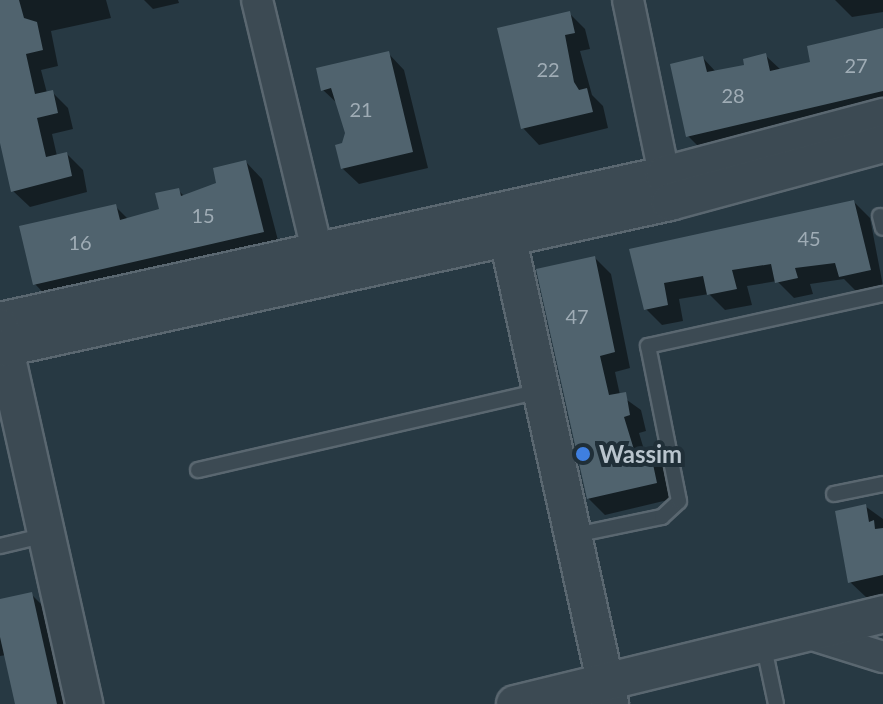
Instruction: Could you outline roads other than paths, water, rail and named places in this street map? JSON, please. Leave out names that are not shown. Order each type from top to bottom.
[{"type":"street","points":[[257,0],[321,266]]},
{"type":"street","points":[[628,0],[667,188]]},
{"type":"street","points":[[667,188],[883,117]]},
{"type":"street","points":[[84,704],[1,336],[667,188],[883,144]]},
{"type":"street","points":[[493,228],[596,695]]},
{"type":"street","points":[[530,394],[573,536],[596,695]]},
{"type":"street","points":[[515,704],[596,695],[763,643],[883,614]]},
{"type":"street","points":[[806,633],[883,657]]},
{"type":"lane","points":[[573,536],[662,517],[679,501],[648,346],[883,294]]},
{"type":"lane","points":[[198,470],[530,394]]},
{"type":"lane","points":[[834,494],[883,484]]},
{"type":"lane","points":[[0,546],[47,535]]},
{"type":"lane","points":[[763,643],[776,704]]},
{"type":"place","name":"Wassim","points":[[583,454]]}]
